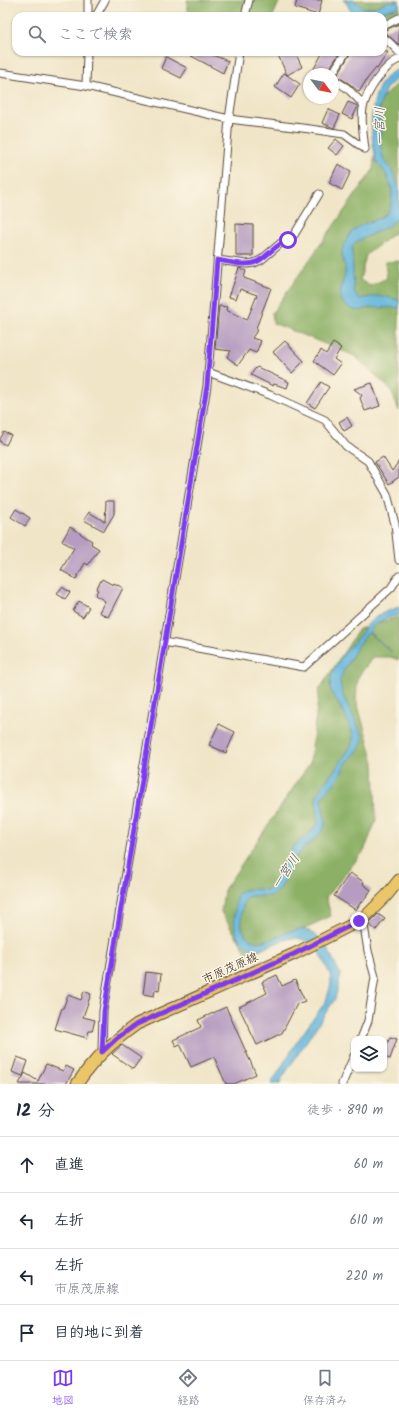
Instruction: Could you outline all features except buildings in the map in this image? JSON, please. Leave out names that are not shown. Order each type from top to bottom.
[{"type":"main road","name":"市原茂原線","points":[[77,1084],[102,1052],[117,1038],[137,1024],[294,954],[361,920],[399,880]]},
{"type":"street","points":[[88,0],[88,12]]},
{"type":"street","points":[[98,12],[105,0]]},
{"type":"street","points":[[246,12],[249,0]]},
{"type":"street","points":[[387,24],[399,18]]},
{"type":"street","points":[[387,40],[399,52]]},
{"type":"street","points":[[86,86],[87,56]]},
{"type":"street","points":[[102,1052],[104,1011],[206,394],[229,119],[238,56]]},
{"type":"street","points":[[336,68],[343,56]]},
{"type":"street","points":[[0,72],[86,86],[229,119],[344,134],[365,149],[361,117],[363,104],[370,88],[386,68],[399,59]]},
{"type":"street","points":[[339,83],[348,88],[363,104]]},
{"type":"street","points":[[217,260],[246,264],[261,260],[281,242],[294,235],[320,194]]},
{"type":"street","points":[[208,372],[270,395],[324,420],[346,446],[368,461],[387,494],[395,524],[399,560]]},
{"type":"street","points":[[164,642],[304,666],[392,588],[399,576]]},
{"type":"street","points":[[361,920],[375,977],[368,1021],[362,1036]]},
{"type":"street","points":[[342,1084],[351,1063]]},
{"type":"green space","points":[[187,0],[280,0],[275,12],[188,12]]},
{"type":"green space","points":[[343,0],[399,0],[399,20],[387,17],[387,12],[358,12]]},
{"type":"green space","points":[[399,81],[399,229],[366,255],[360,280],[370,286],[387,278],[385,262],[399,261],[399,411],[391,390],[355,356],[273,323],[272,313],[373,170],[380,100]]},
{"type":"green space","points":[[399,617],[399,660],[390,657],[373,657],[358,677],[356,699],[374,762],[376,821],[364,851],[326,897],[331,916],[248,955],[221,912],[224,890],[310,763],[319,690],[359,629]]},
{"type":"water","points":[[345,0],[353,0],[364,8],[372,8],[390,1],[399,1],[399,7],[381,12],[352,12]]},
{"type":"water","name":"一宮川","points":[[399,69],[399,76],[385,90],[379,109],[381,148],[384,160],[391,168],[399,188],[399,215],[397,219],[388,226],[356,242],[352,248],[354,291],[357,296],[360,299],[376,296],[399,300],[399,308],[369,308],[356,311],[348,308],[342,301],[341,297],[340,292],[345,274],[342,251],[348,237],[354,230],[361,225],[382,217],[387,213],[390,205],[392,190],[390,183],[376,162],[372,140],[372,116],[377,92],[382,82],[389,74]]},
{"type":"water","name":"一宮川","points":[[399,607],[399,615],[382,620],[369,632],[392,652],[368,633],[358,646],[340,680],[342,693],[363,736],[363,741],[346,764],[336,781],[323,797],[322,806],[325,819],[324,828],[318,836],[296,857],[278,891],[271,896],[247,897],[243,908],[242,928],[246,935],[252,940],[259,942],[301,929],[309,931],[315,934],[324,944],[332,956],[341,975],[335,999],[280,1081],[280,1084],[271,1084],[296,1043],[326,1001],[331,982],[330,974],[319,952],[306,941],[294,938],[286,939],[264,948],[257,949],[243,943],[237,936],[235,927],[234,918],[236,898],[243,890],[267,890],[276,880],[290,851],[316,826],[319,819],[316,797],[321,787],[348,751],[353,739],[351,728],[331,692],[331,676],[338,662],[366,626],[381,614]]},
{"type":"route","points":[[288,240],[281,242],[261,260],[254,263],[246,264],[217,260],[207,386],[119,913],[104,1011],[102,1052],[117,1038],[137,1024],[294,954],[359,921]]}]
